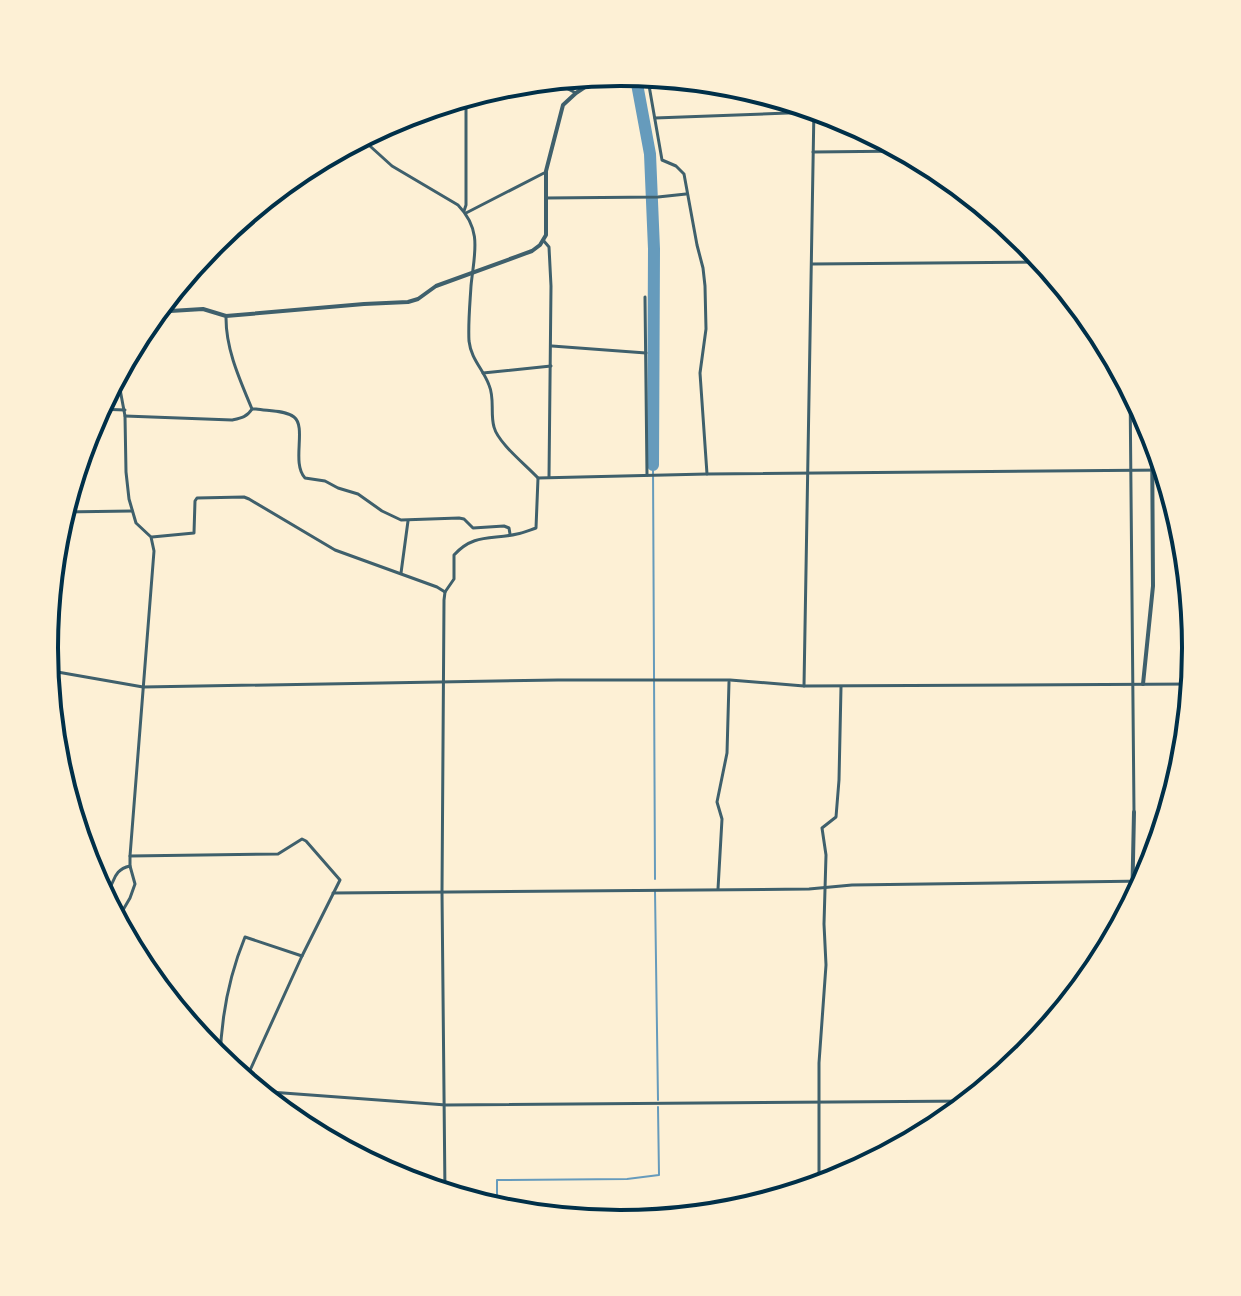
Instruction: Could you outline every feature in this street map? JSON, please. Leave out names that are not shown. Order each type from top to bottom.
[{"type":"street","points":[[170,311],[203,309],[226,316],[408,302],[436,286],[532,251],[546,235],[546,171],[563,105],[585,87]]},
{"type":"street","points":[[649,87],[662,160],[676,166],[684,174],[703,268],[706,329],[700,373],[707,474]]},
{"type":"street","points":[[567,88],[576,93]]},
{"type":"street","points":[[465,212],[466,108]]},
{"type":"street","points":[[655,118],[788,111]]},
{"type":"street","points":[[804,686],[814,120]]},
{"type":"street","points":[[369,145],[392,166],[465,212],[476,248],[469,343],[473,358],[489,385],[497,435],[538,478],[536,528],[519,534],[489,536],[471,542],[456,552],[454,579],[445,592],[442,892],[445,1182]]},
{"type":"street","points":[[813,152],[883,151]]},
{"type":"street","points":[[465,212],[546,171]]},
{"type":"street","points":[[546,198],[646,198],[687,194]]},
{"type":"street","points":[[543,240],[549,247],[550,258],[552,346],[549,477]]},
{"type":"street","points":[[812,264],[1029,262]]},
{"type":"street","points":[[645,297],[648,475]]},
{"type":"street","points":[[226,316],[234,365],[252,409]]},
{"type":"street","points":[[552,346],[646,353]]},
{"type":"street","points":[[483,373],[551,366]]},
{"type":"street","points":[[121,390],[125,410],[126,472],[132,511],[136,523],[151,537],[154,551],[130,856],[135,884],[123,910]]},
{"type":"street","points":[[111,409],[125,410]]},
{"type":"street","points":[[125,416],[232,420],[247,416],[252,409]]},
{"type":"street","points":[[252,409],[296,418],[299,470],[305,478],[325,481],[358,494],[401,520],[459,518],[473,528],[504,526],[509,528],[510,534]]},
{"type":"street","points":[[333,893],[1132,881],[1130,410]]},
{"type":"street","points":[[1143,684],[1153,586],[1152,464]]},
{"type":"street","points":[[538,478],[1152,470]]},
{"type":"street","points":[[151,537],[194,533],[197,498],[244,497],[335,550],[445,592]]},
{"type":"street","points":[[75,512],[132,511]]},
{"type":"street","points":[[401,574],[408,521]]},
{"type":"street","points":[[59,672],[143,687],[558,680],[730,680],[804,686],[1182,684]]},
{"type":"street","points":[[718,889],[722,819],[717,802],[727,753],[730,680]]},
{"type":"street","points":[[819,1174],[819,1046],[826,965],[826,855],[822,828],[836,817],[841,686]]},
{"type":"street","points":[[130,856],[278,854],[302,839],[340,880],[248,1070]]},
{"type":"street","points":[[111,886],[117,872],[130,866]]},
{"type":"street","points":[[222,1045],[233,966],[245,937],[302,956]]},
{"type":"street","points":[[276,1092],[446,1105],[953,1101]]},
{"type":"waterway","points":[[637,86],[650,154],[654,249],[653,465]]},
{"type":"waterway","points":[[653,465],[655,879]]},
{"type":"waterway","points":[[655,891],[658,1100]]},
{"type":"waterway","points":[[497,1196],[497,1180],[627,1179],[659,1175],[658,1107]]}]
